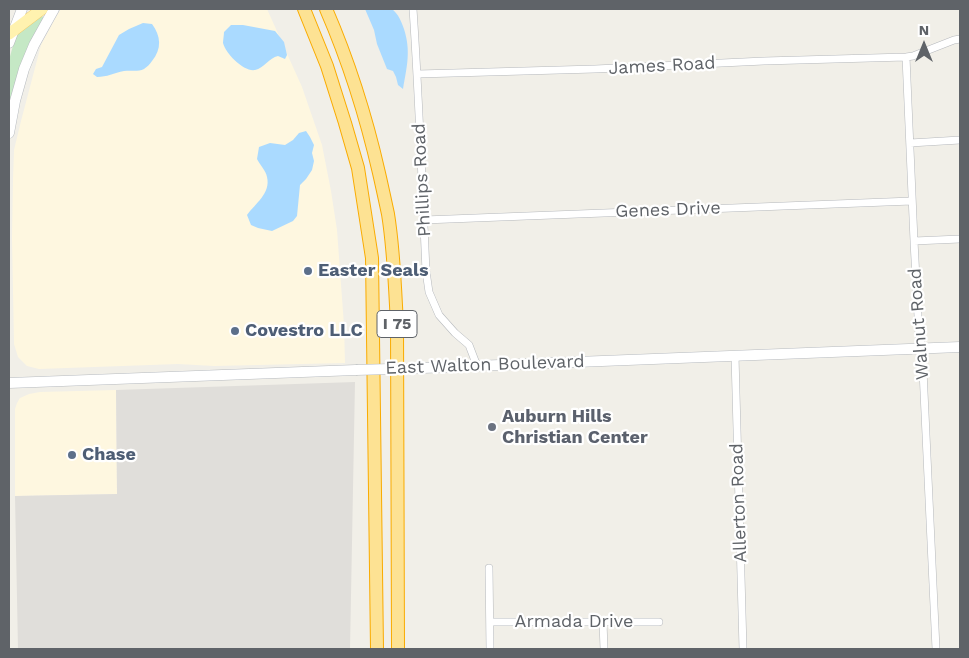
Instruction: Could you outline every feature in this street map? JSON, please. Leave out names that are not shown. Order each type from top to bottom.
[{"type":"highway","name":"I 75","points":[[304,9],[327,66],[358,168],[372,258],[377,649]]},
{"type":"highway","name":"I 75","points":[[326,9],[348,64],[374,150],[388,214],[395,274],[397,325],[398,649]]},
{"type":"main road","points":[[9,43],[11,32],[22,9]]},
{"type":"main road","points":[[11,32],[42,9]]},
{"type":"main road","points":[[9,133],[24,69],[34,45],[54,9]]},
{"type":"main road","name":"East Walton Boulevard","points":[[9,383],[960,347]]},
{"type":"street","name":"Phillips Road","points":[[413,9],[418,74],[426,272],[429,292],[439,315],[454,333],[469,345],[477,366]]},
{"type":"street","points":[[906,57],[960,39]]},
{"type":"street","name":"James Road","points":[[418,74],[906,57]]},
{"type":"street","name":"Walnut Road","points":[[906,57],[936,649]]},
{"type":"street","points":[[910,143],[960,140]]},
{"type":"street","name":"Genes Drive","points":[[424,220],[912,201]]},
{"type":"street","points":[[914,241],[960,239]]},
{"type":"street","name":"Allerton Road","points":[[735,356],[743,649]]},
{"type":"street","points":[[489,568],[490,649]]},
{"type":"street","name":"Armada Drive","points":[[490,622],[659,622]]},
{"type":"street","points":[[603,622],[604,649]]},
{"type":"shaded area","points":[[61,9],[267,9],[302,87],[322,145],[337,230],[345,363],[214,366],[178,364],[39,369],[27,366],[18,357],[14,344],[12,238],[14,150],[41,45]]},
{"type":"shaded area","points":[[355,382],[350,649],[18,649],[15,496],[117,494],[116,390]]},
{"type":"shaded area","points":[[116,390],[117,494],[15,496],[15,409],[20,398],[40,392]]},
{"type":"green space","points":[[41,15],[44,18],[9,108],[9,60],[16,35]]},
{"type":"water","points":[[365,9],[392,9],[401,21],[408,52],[403,89],[398,85],[393,71],[387,69]]},
{"type":"water","points":[[143,23],[152,24],[159,38],[157,52],[148,65],[144,69],[137,71],[124,71],[97,77],[93,74],[96,69],[102,67],[119,35]]},
{"type":"water","points":[[231,25],[243,25],[275,31],[284,42],[287,55],[285,59],[278,56],[275,57],[255,70],[241,65],[228,52],[223,43],[224,32]]},
{"type":"water","points":[[306,131],[314,145],[312,153],[314,161],[312,170],[300,185],[297,216],[293,221],[272,231],[251,225],[247,215],[265,193],[268,183],[265,172],[257,159],[259,147],[270,143],[285,145],[299,133]]},
{"type":"place","name":"Easter Seals","points":[[308,271]]},
{"type":"place","name":"Covestro LLC","points":[[235,331]]},
{"type":"place","name":"Auburn Hills Christian Center","points":[[492,427]]},
{"type":"place","name":"Chase","points":[[72,455]]}]
